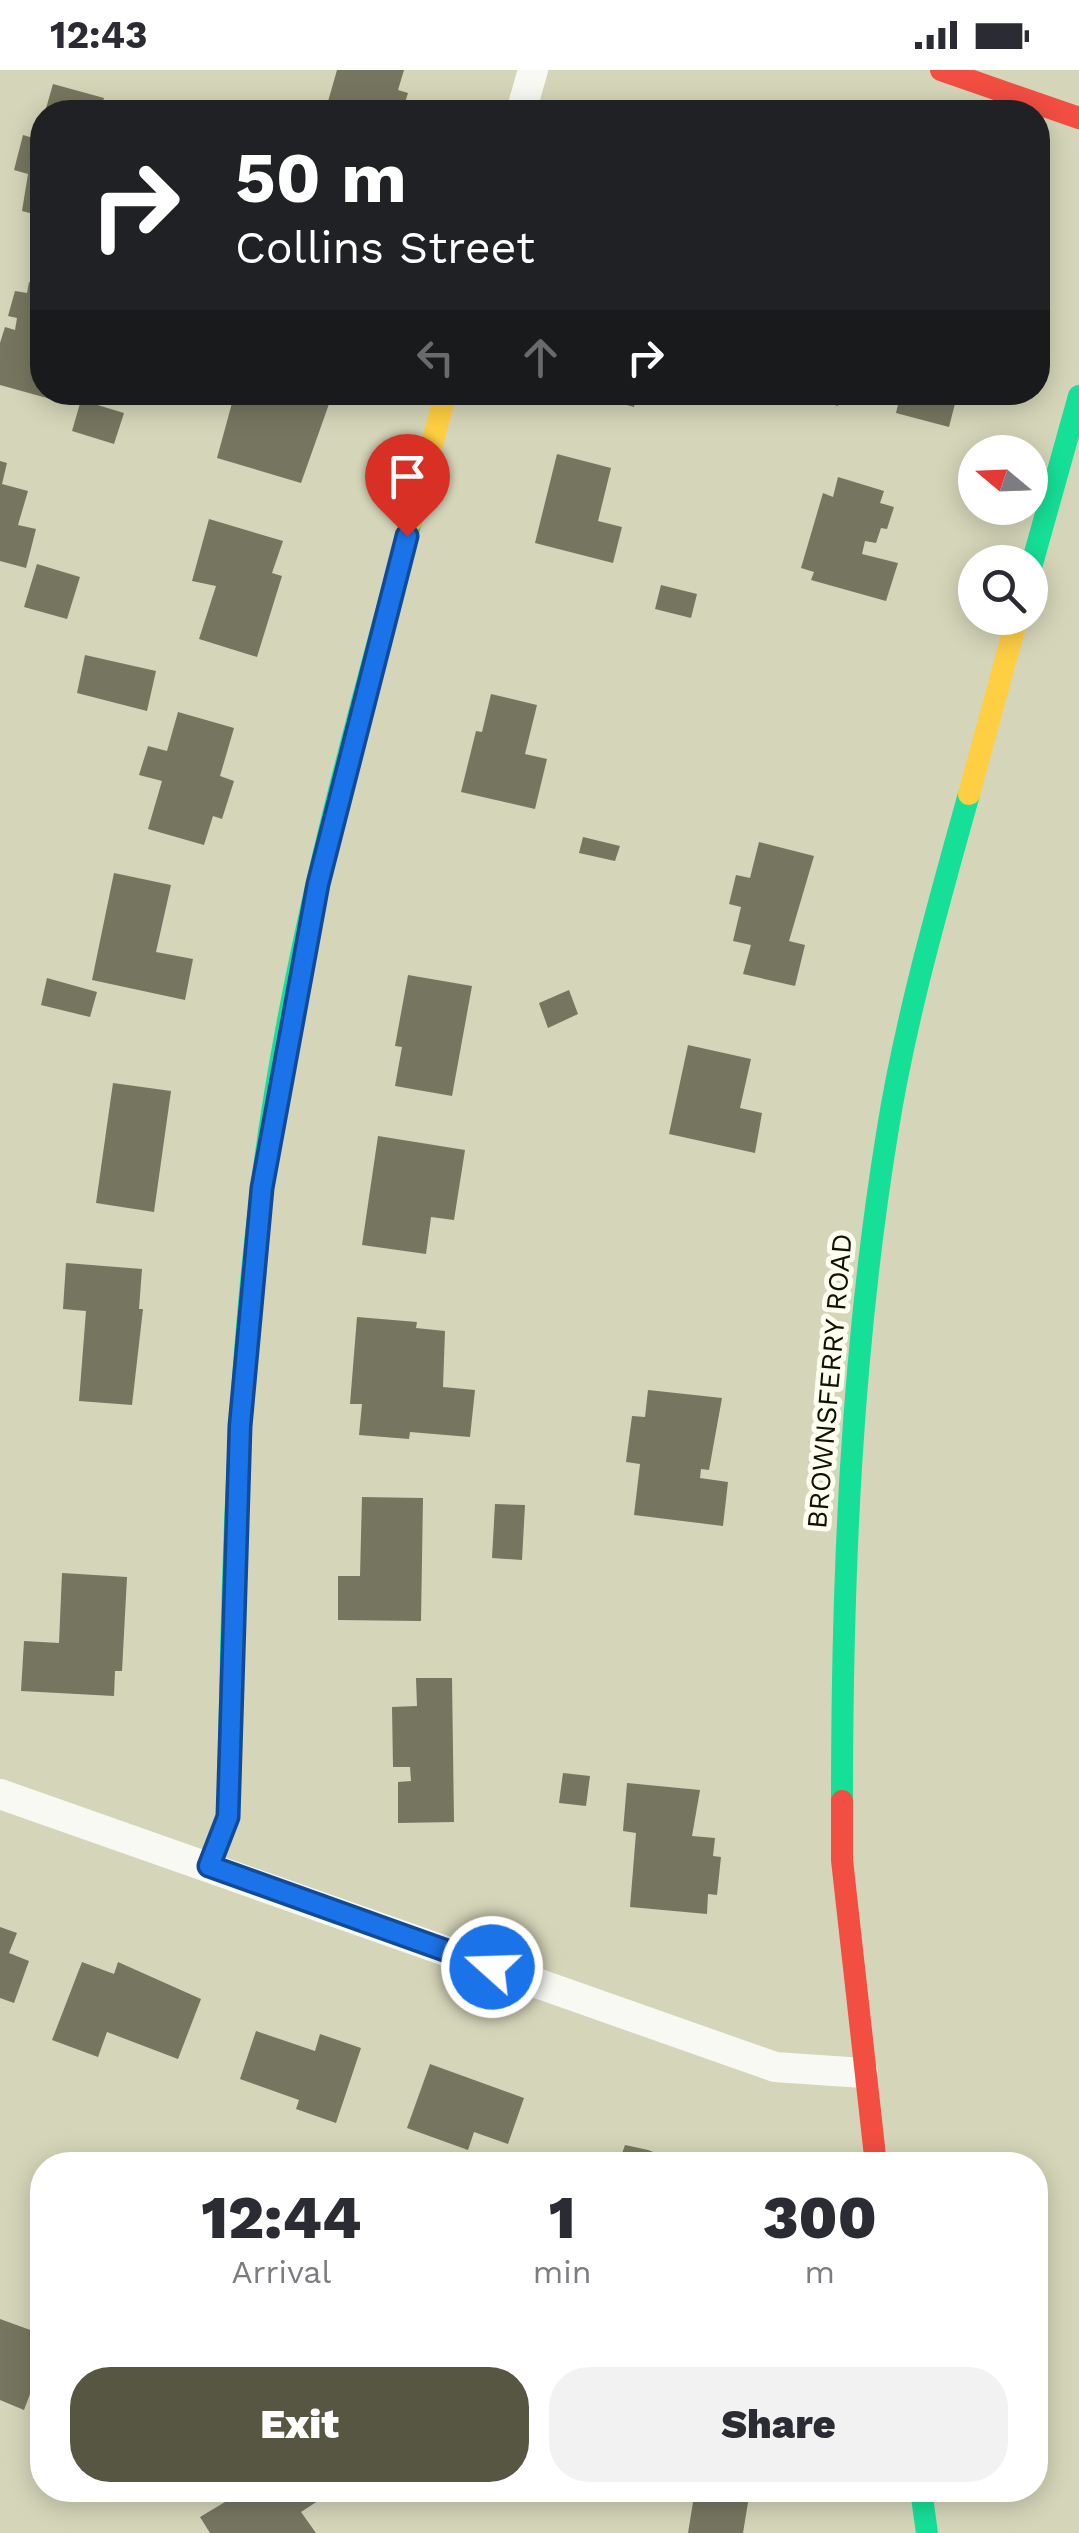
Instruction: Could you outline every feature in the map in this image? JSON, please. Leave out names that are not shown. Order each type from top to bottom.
[{"type":"street","points":[[525,100],[533,70]]},
{"type":"street","points":[[941,70],[1027,100]]},
{"type":"street","points":[[1050,108],[1079,118]]},
{"type":"street","points":[[1037,545],[1079,396]]},
{"type":"street","points":[[209,1866],[228,1817],[240,1426],[262,1188],[318,884],[443,405]]},
{"type":"street","name":"BROWNSFERRY ROAD","points":[[874,2152],[842,1820],[842,1583],[861,1318],[887,1132],[903,1058],[932,930],[1012,635]]},
{"type":"street","points":[[0,1794],[775,2067],[864,2073]]},
{"type":"street","points":[[923,2502],[927,2533]]},
{"type":"building","points":[[337,70],[404,70],[398,90],[408,93],[406,100],[328,100]]},
{"type":"building","points":[[53,84],[104,98],[103,100],[48,100]]},
{"type":"building","points":[[23,135],[30,137],[30,213],[22,211],[28,174],[14,170]]},
{"type":"building","points":[[29,282],[30,393],[0,385],[0,343],[5,327],[15,330],[17,318],[8,316],[15,291],[27,293]]},
{"type":"building","points":[[80,405],[98,405],[124,413],[114,444],[72,431]]},
{"type":"building","points":[[231,405],[329,405],[301,483],[217,458]]},
{"type":"building","points":[[898,405],[955,405],[949,427],[896,413]]},
{"type":"building","points":[[557,454],[611,468],[598,521],[622,527],[613,563],[535,543]]},
{"type":"building","points":[[0,461],[7,463],[2,484],[28,491],[18,525],[36,529],[26,568],[0,561]]},
{"type":"building","points":[[838,477],[884,491],[880,503],[894,507],[887,529],[881,528],[876,543],[865,541],[862,554],[898,563],[886,601],[811,580],[814,572],[801,568],[823,493],[833,497]]},
{"type":"building","points":[[209,519],[283,541],[272,573],[282,576],[257,657],[199,639],[216,586],[192,581]]},
{"type":"building","points":[[37,564],[80,577],[67,619],[24,607]]},
{"type":"building","points":[[661,585],[697,594],[691,618],[655,609]]},
{"type":"building","points":[[85,655],[156,671],[147,711],[77,693]]},
{"type":"building","points":[[491,694],[537,705],[525,754],[547,759],[535,809],[461,792],[476,731],[482,732]]},
{"type":"building","points":[[178,712],[234,728],[220,776],[234,781],[222,819],[213,816],[204,845],[148,829],[162,781],[139,775],[148,746],[167,751]]},
{"type":"building","points":[[583,837],[620,846],[615,861],[579,853]]},
{"type":"building","points":[[759,842],[814,856],[789,941],[805,945],[795,986],[743,974],[751,945],[733,941],[741,907],[729,904],[736,875],[750,878]]},
{"type":"building","points":[[114,873],[171,885],[156,952],[193,959],[185,1000],[92,980]]},
{"type":"building","points":[[408,975],[472,986],[452,1096],[395,1086],[402,1047],[395,1046]]},
{"type":"building","points":[[47,978],[97,992],[90,1017],[41,1005]]},
{"type":"building","points":[[569,990],[578,1014],[548,1028],[539,1003]]},
{"type":"building","points":[[688,1045],[751,1059],[740,1108],[762,1113],[755,1153],[669,1134]]},
{"type":"building","points":[[113,1083],[171,1091],[154,1212],[96,1203]]},
{"type":"building","points":[[378,1136],[465,1150],[454,1220],[431,1217],[426,1254],[362,1245]]},
{"type":"building","points":[[66,1263],[142,1269],[139,1309],[143,1309],[132,1405],[79,1401],[86,1311],[63,1309]]},
{"type":"building","points":[[357,1317],[417,1322],[416,1328],[445,1331],[443,1387],[475,1390],[470,1437],[410,1432],[409,1439],[359,1435],[362,1404],[350,1404]]},
{"type":"building","points":[[648,1390],[722,1398],[709,1470],[701,1469],[700,1478],[728,1482],[723,1526],[634,1515],[640,1464],[626,1462],[632,1416],[645,1417]]},
{"type":"building","points":[[362,1497],[423,1498],[421,1621],[338,1620],[338,1576],[360,1576]]},
{"type":"building","points":[[495,1504],[525,1505],[522,1560],[492,1558]]},
{"type":"building","points":[[62,1573],[127,1577],[122,1671],[115,1671],[114,1696],[21,1691],[24,1641],[59,1643]]},
{"type":"building","points":[[416,1678],[452,1678],[454,1822],[398,1823],[398,1782],[411,1781],[410,1767],[393,1767],[392,1707],[417,1706]]},
{"type":"building","points":[[563,1773],[590,1776],[586,1806],[559,1803]]},
{"type":"building","points":[[627,1783],[700,1790],[692,1836],[715,1838],[713,1856],[721,1857],[717,1895],[708,1894],[707,1914],[630,1907],[636,1833],[623,1831]]},
{"type":"building","points":[[0,1927],[17,1933],[9,1953],[29,1961],[14,2003],[0,1998]]},
{"type":"building","points":[[82,1962],[114,1974],[118,1962],[201,1999],[178,2059],[107,2032],[98,2057],[52,2040]]},
{"type":"building","points":[[256,2031],[315,2051],[320,2034],[361,2048],[336,2123],[296,2109],[299,2100],[240,2079]]},
{"type":"building","points":[[430,2064],[524,2098],[508,2144],[474,2132],[468,2150],[407,2128]]},
{"type":"building","points":[[625,2145],[653,2152],[623,2152]]},
{"type":"building","points":[[0,2319],[30,2330],[30,2394],[24,2410],[0,2400]]},
{"type":"building","points":[[225,2502],[316,2502],[301,2512],[316,2533],[210,2533],[200,2517]]},
{"type":"building","points":[[693,2502],[748,2502],[743,2533],[688,2533]]},
{"type":"traffic: fast","points":[[1037,545],[1079,396]]},
{"type":"traffic: fast","points":[[209,1867],[228,1817],[240,1425],[252,1269],[273,1106],[324,854],[411,521]]},
{"type":"traffic: fast","points":[[842,1801],[851,1467],[875,1217],[903,1049],[969,794]]},
{"type":"traffic: fast","points":[[923,2502],[927,2533]]},
{"type":"traffic: slow","points":[[411,521],[442,405]]},
{"type":"traffic: slow","points":[[969,794],[1012,635]]},
{"type":"traffic: jam","points":[[941,70],[1027,100]]},
{"type":"traffic: jam","points":[[1050,108],[1079,118]]},
{"type":"traffic: jam","points":[[842,1801],[842,1860],[875,2152]]},
{"type":"route","points":[[407,536],[318,884],[262,1188],[240,1426],[228,1817],[209,1866],[492,1967]]}]
